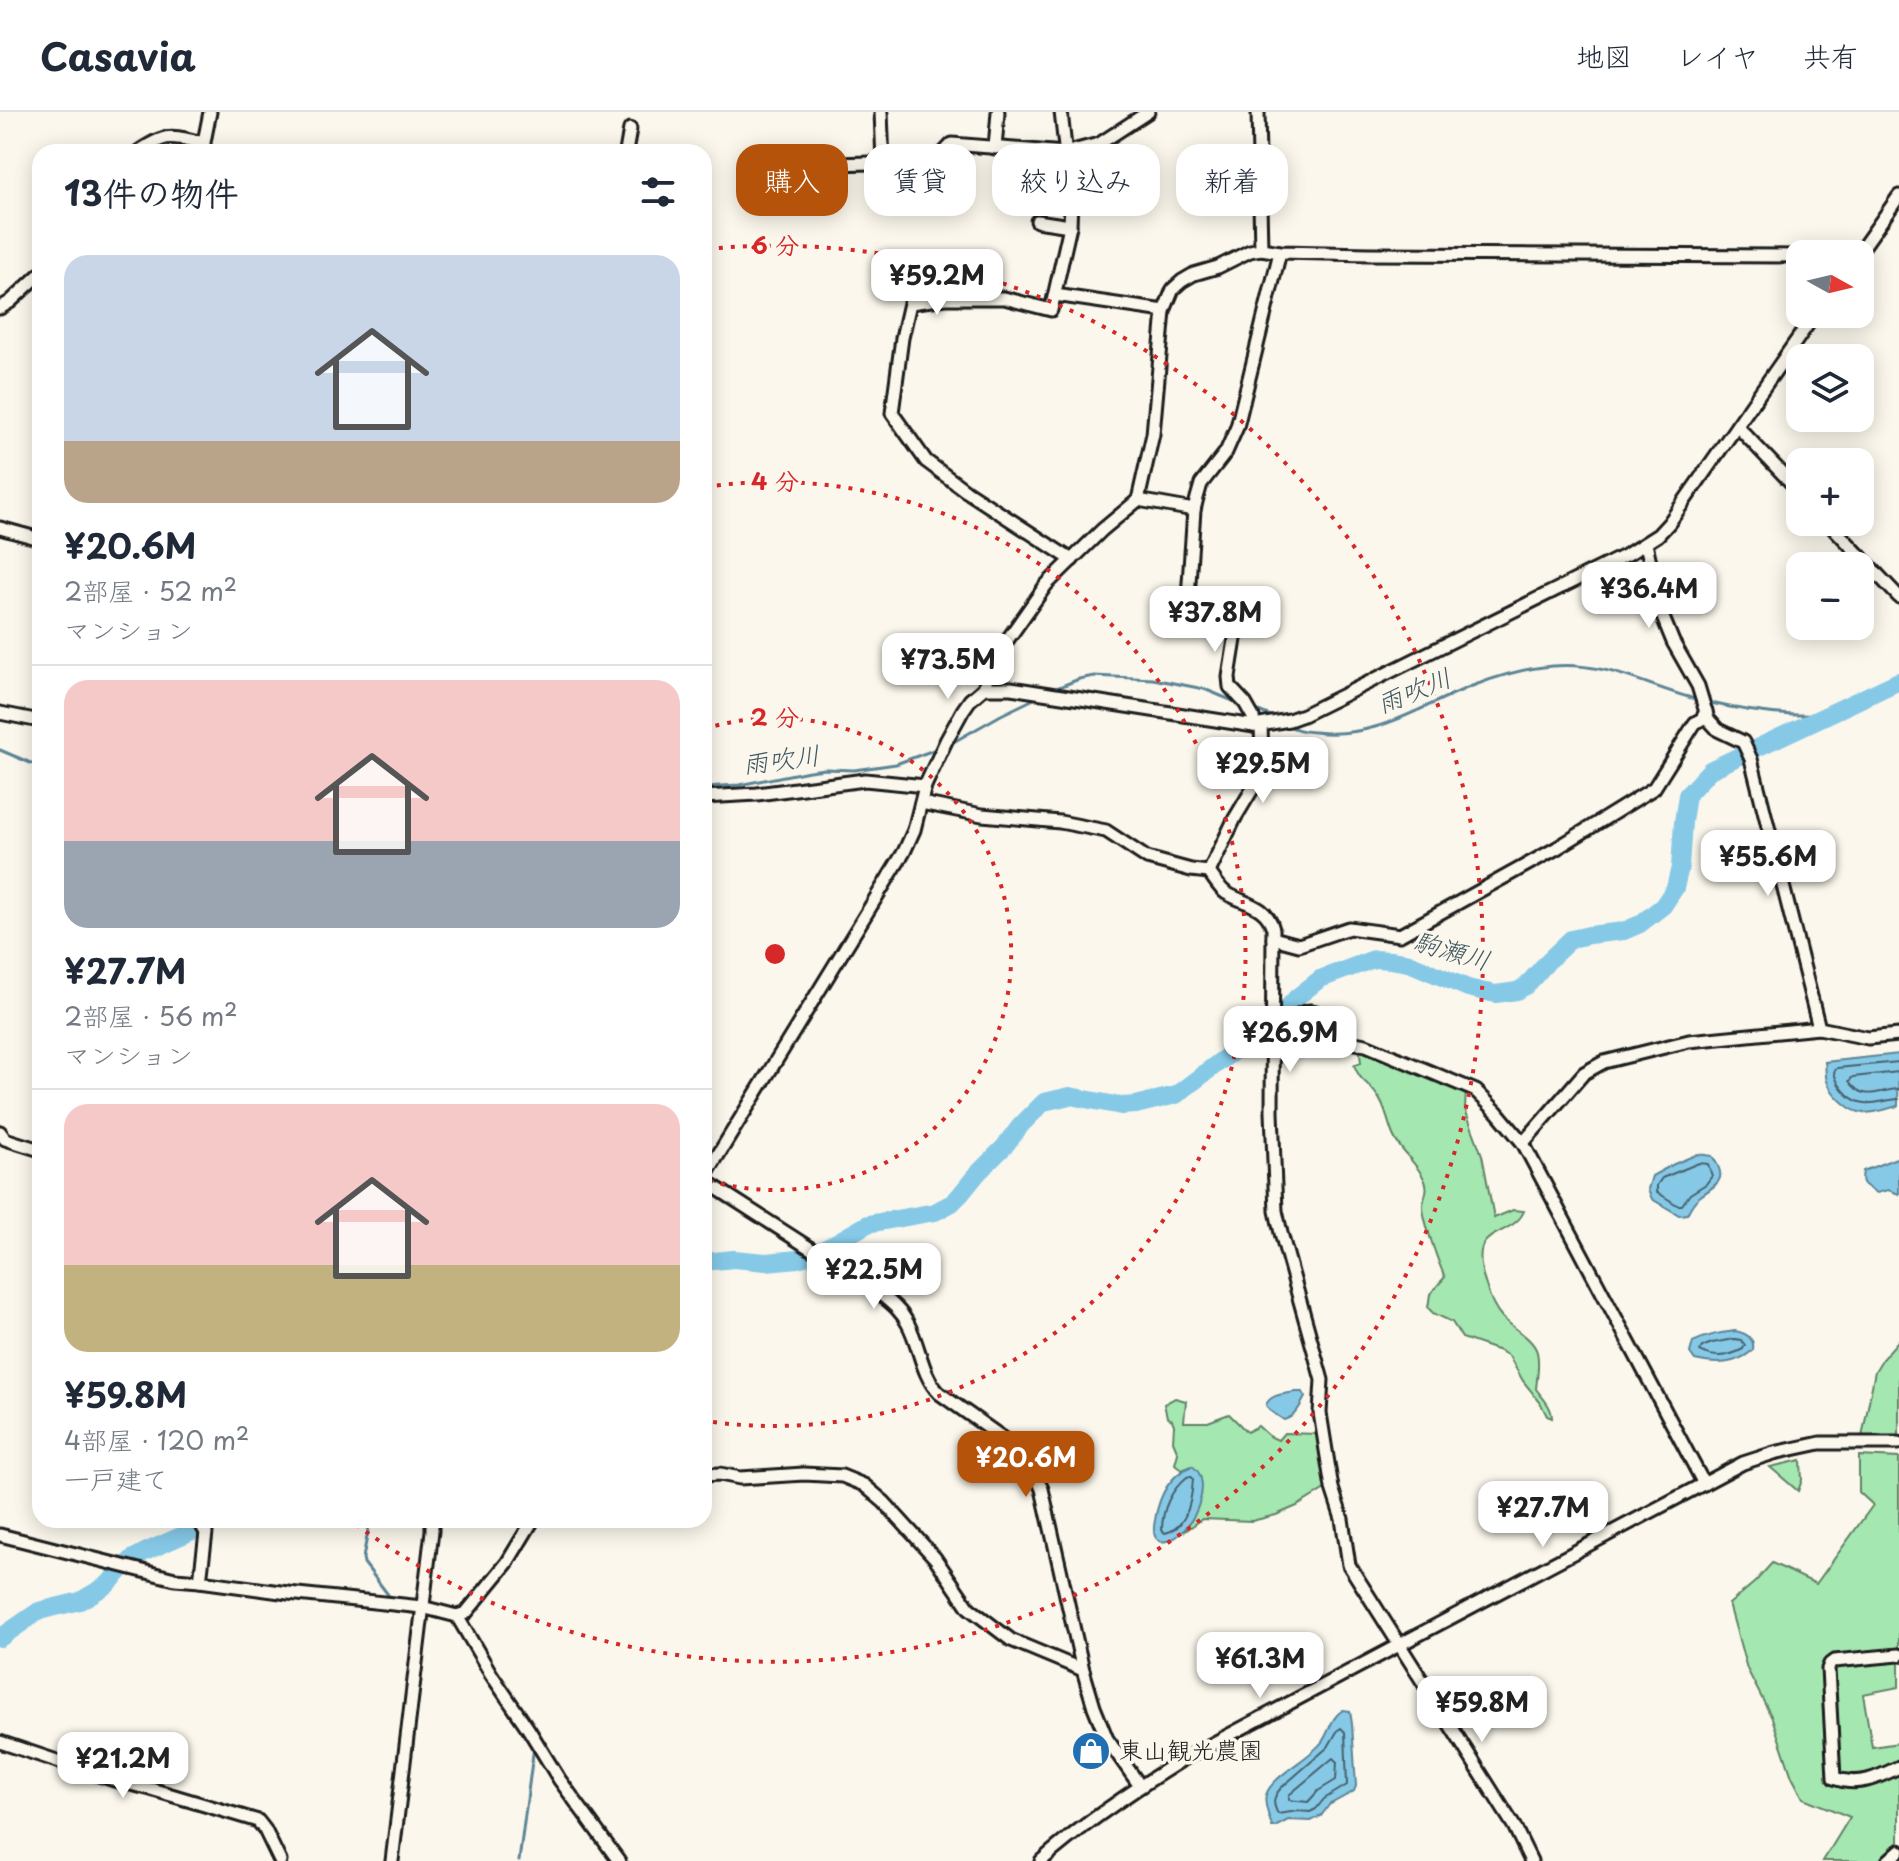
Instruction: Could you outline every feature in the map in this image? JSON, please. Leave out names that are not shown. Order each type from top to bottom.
[{"type":"street","points":[[204,144],[210,112]]},
{"type":"street","points":[[881,112],[882,144]]},
{"type":"street","points":[[995,144],[998,112]]},
{"type":"street","points":[[1061,112],[1064,144]]},
{"type":"street","points":[[1258,112],[1261,249]]},
{"type":"street","points":[[1099,144],[1143,113]]},
{"type":"street","points":[[627,144],[630,129]]},
{"type":"street","points":[[151,144],[163,137],[174,137],[192,144]]},
{"type":"street","points":[[1868,240],[1899,196]]},
{"type":"street","points":[[1070,216],[1051,310],[1004,298],[946,298],[910,303],[892,413],[926,461],[1072,560]]},
{"type":"street","points":[[1037,221],[1070,226]]},
{"type":"street","points":[[712,1166],[893,870],[914,830],[925,786],[937,759],[963,710],[984,688],[989,671],[1008,639],[1046,585],[1138,500],[1153,434],[1164,311],[1173,289],[1182,281],[1261,249],[1280,252],[1786,256]]},
{"type":"street","points":[[1209,872],[1256,783],[1262,755],[1259,724],[1230,687],[1237,627],[1233,612],[1223,605],[1188,597],[1194,510],[1201,484],[1226,452],[1237,427],[1280,252]]},
{"type":"street","points":[[0,308],[32,281]]},
{"type":"street","points":[[1055,295],[1164,311]]},
{"type":"street","points":[[984,688],[1011,688],[1259,724],[1289,720],[1646,544],[1658,535],[1805,328]]},
{"type":"street","points":[[1737,426],[1786,477]]},
{"type":"street","points":[[1138,500],[1194,510]]},
{"type":"street","points":[[0,528],[32,537]]},
{"type":"street","points":[[1841,536],[1899,597]]},
{"type":"street","points":[[1646,544],[1662,615],[1698,686],[1712,725],[1743,742],[1749,754],[1819,1028]]},
{"type":"street","points":[[1273,938],[1299,945],[1349,928],[1400,935],[1557,848],[1654,788],[1688,733],[1702,719],[1704,705]]},
{"type":"street","points":[[0,713],[32,719]]},
{"type":"street","points":[[712,797],[865,780],[925,786]]},
{"type":"street","points":[[921,803],[982,815],[1060,822],[1106,831],[1147,858],[1209,872],[1223,891],[1258,908],[1270,918],[1273,938],[1272,1112],[1276,1211],[1322,1380],[1320,1413],[1349,1565],[1514,1826],[1531,1861]]},
{"type":"street","points":[[1273,1032],[1302,1012],[1317,1012],[1330,1020],[1344,1041],[1366,1045],[1476,1091],[1497,1112],[1523,1143],[1704,1484]]},
{"type":"street","points":[[1523,1143],[1584,1073],[1604,1062],[1689,1041],[1819,1028],[1868,1038],[1899,1035]]},
{"type":"street","points":[[0,1132],[5,1139],[32,1147]]},
{"type":"street","points":[[712,1184],[878,1292],[900,1311],[910,1327],[928,1380],[939,1393],[1026,1456],[1042,1489],[1083,1670],[1100,1724],[1111,1746],[1140,1786]]},
{"type":"street","points":[[1041,1861],[1068,1836],[1180,1761],[1743,1463],[1804,1446],[1853,1442],[1899,1443]]},
{"type":"street","points":[[712,1474],[740,1478],[804,1474],[842,1476],[864,1485],[884,1502],[935,1558],[969,1608],[1011,1640],[1083,1670]]},
{"type":"street","points":[[200,1581],[202,1528]]},
{"type":"street","points":[[392,1861],[432,1528]]},
{"type":"street","points":[[0,1535],[175,1579],[422,1607],[457,1616],[466,1613],[507,1563],[528,1528]]},
{"type":"street","points":[[457,1616],[559,1779],[619,1861]]},
{"type":"street","points":[[1899,1655],[1834,1661],[1828,1669],[1834,1778],[1854,1783],[1867,1781],[1899,1767]]},
{"type":"street","points":[[0,1742],[114,1780],[258,1821],[280,1861]]},
{"type":"street","points":[[1888,1861],[1899,1851]]},
{"type":"green space","points":[[1359,1046],[1466,1089],[1465,1109],[1482,1155],[1494,1218],[1513,1210],[1524,1211],[1515,1223],[1485,1242],[1481,1254],[1483,1273],[1497,1311],[1535,1347],[1538,1361],[1536,1389],[1549,1406],[1552,1418],[1547,1416],[1509,1356],[1462,1338],[1452,1322],[1428,1308],[1430,1294],[1445,1277],[1423,1211],[1426,1184],[1396,1141],[1379,1099],[1354,1065],[1361,1063]]},
{"type":"green space","points":[[1899,1340],[1899,1438],[1862,1437],[1875,1371]]},
{"type":"green space","points":[[1175,1398],[1186,1401],[1184,1422],[1208,1422],[1229,1414],[1247,1432],[1258,1426],[1278,1440],[1284,1433],[1319,1434],[1328,1487],[1276,1515],[1252,1521],[1202,1519],[1184,1532],[1192,1519],[1192,1466],[1182,1470],[1175,1464],[1178,1453],[1173,1441],[1174,1425],[1167,1417],[1164,1404]]},
{"type":"green space","points":[[1859,1456],[1899,1458],[1899,1687],[1863,1694],[1872,1747],[1899,1743],[1899,1845],[1881,1861],[1823,1861],[1850,1817],[1803,1798],[1792,1777],[1772,1718],[1747,1669],[1729,1604],[1772,1563],[1816,1584],[1873,1505],[1859,1492]]},
{"type":"green space","points":[[1801,1460],[1802,1480],[1798,1491],[1770,1467]]},
{"type":"water","points":[[1899,1054],[1898,1106],[1859,1112],[1840,1100],[1827,1081],[1825,1062]]},
{"type":"water","points":[[1698,1154],[1712,1156],[1720,1177],[1695,1201],[1687,1214],[1679,1215],[1652,1199],[1648,1189],[1652,1176]]},
{"type":"water","points":[[1899,1157],[1899,1194],[1888,1190],[1877,1193],[1864,1185],[1863,1171]]},
{"type":"water","points":[[1735,1331],[1743,1333],[1753,1342],[1753,1350],[1740,1359],[1711,1363],[1695,1360],[1690,1353],[1693,1342]]},
{"type":"water","points":[[1302,1392],[1305,1397],[1288,1419],[1284,1420],[1266,1405],[1274,1397]]},
{"type":"water","points":[[1192,1466],[1199,1473],[1202,1483],[1198,1507],[1185,1529],[1176,1537],[1159,1541],[1154,1527],[1162,1495],[1177,1475]]},
{"type":"water","points":[[1343,1710],[1350,1711],[1352,1724],[1354,1791],[1329,1805],[1321,1816],[1311,1821],[1288,1820],[1272,1827],[1265,1803],[1270,1788],[1316,1748]]},
{"type":"waterway","name":"雨吹川","points":[[1285,724],[1314,732],[1358,731],[1397,719],[1494,679],[1552,666],[1572,665],[1609,671],[1699,700]]},
{"type":"waterway","name":"雨吹川","points":[[1052,690],[1094,676],[1153,679],[1204,689],[1238,703]]},
{"type":"waterway","name":"駒瀬川","points":[[712,1261],[798,1259],[819,1252],[868,1224],[935,1212],[960,1195],[1044,1102],[1070,1096],[1121,1106],[1176,1095],[1280,1016],[1297,997],[1320,979],[1374,959],[1409,963],[1481,991],[1496,994],[1517,991],[1526,986],[1571,939],[1624,931],[1640,924],[1663,906],[1675,888],[1680,867],[1687,795],[1710,770],[1899,681]]},
{"type":"waterway","name":"雨吹川","points":[[950,744],[1038,697]]},
{"type":"waterway","name":"雨吹川","points":[[1706,702],[1764,713],[1823,715]]},
{"type":"waterway","name":"雨吹川","points":[[1253,709],[1276,718]]},
{"type":"waterway","name":"雨吹川","points":[[712,787],[739,785],[825,769],[854,770],[896,764],[939,748]]},
{"type":"waterway","name":"雨吹川","points":[[0,750],[32,764]]},
{"type":"waterway","name":"駒瀬川","points":[[0,1638],[39,1611],[80,1601],[107,1585],[132,1559],[199,1528]]},
{"type":"waterway","points":[[369,1528],[364,1563],[389,1596],[411,1600]]},
{"type":"waterway","points":[[466,1642],[488,1682],[509,1710]]},
{"type":"waterway","points":[[519,1861],[534,1746]]},
{"type":"place","name":"東山観光農園","points":[[1091,1751]]}]
